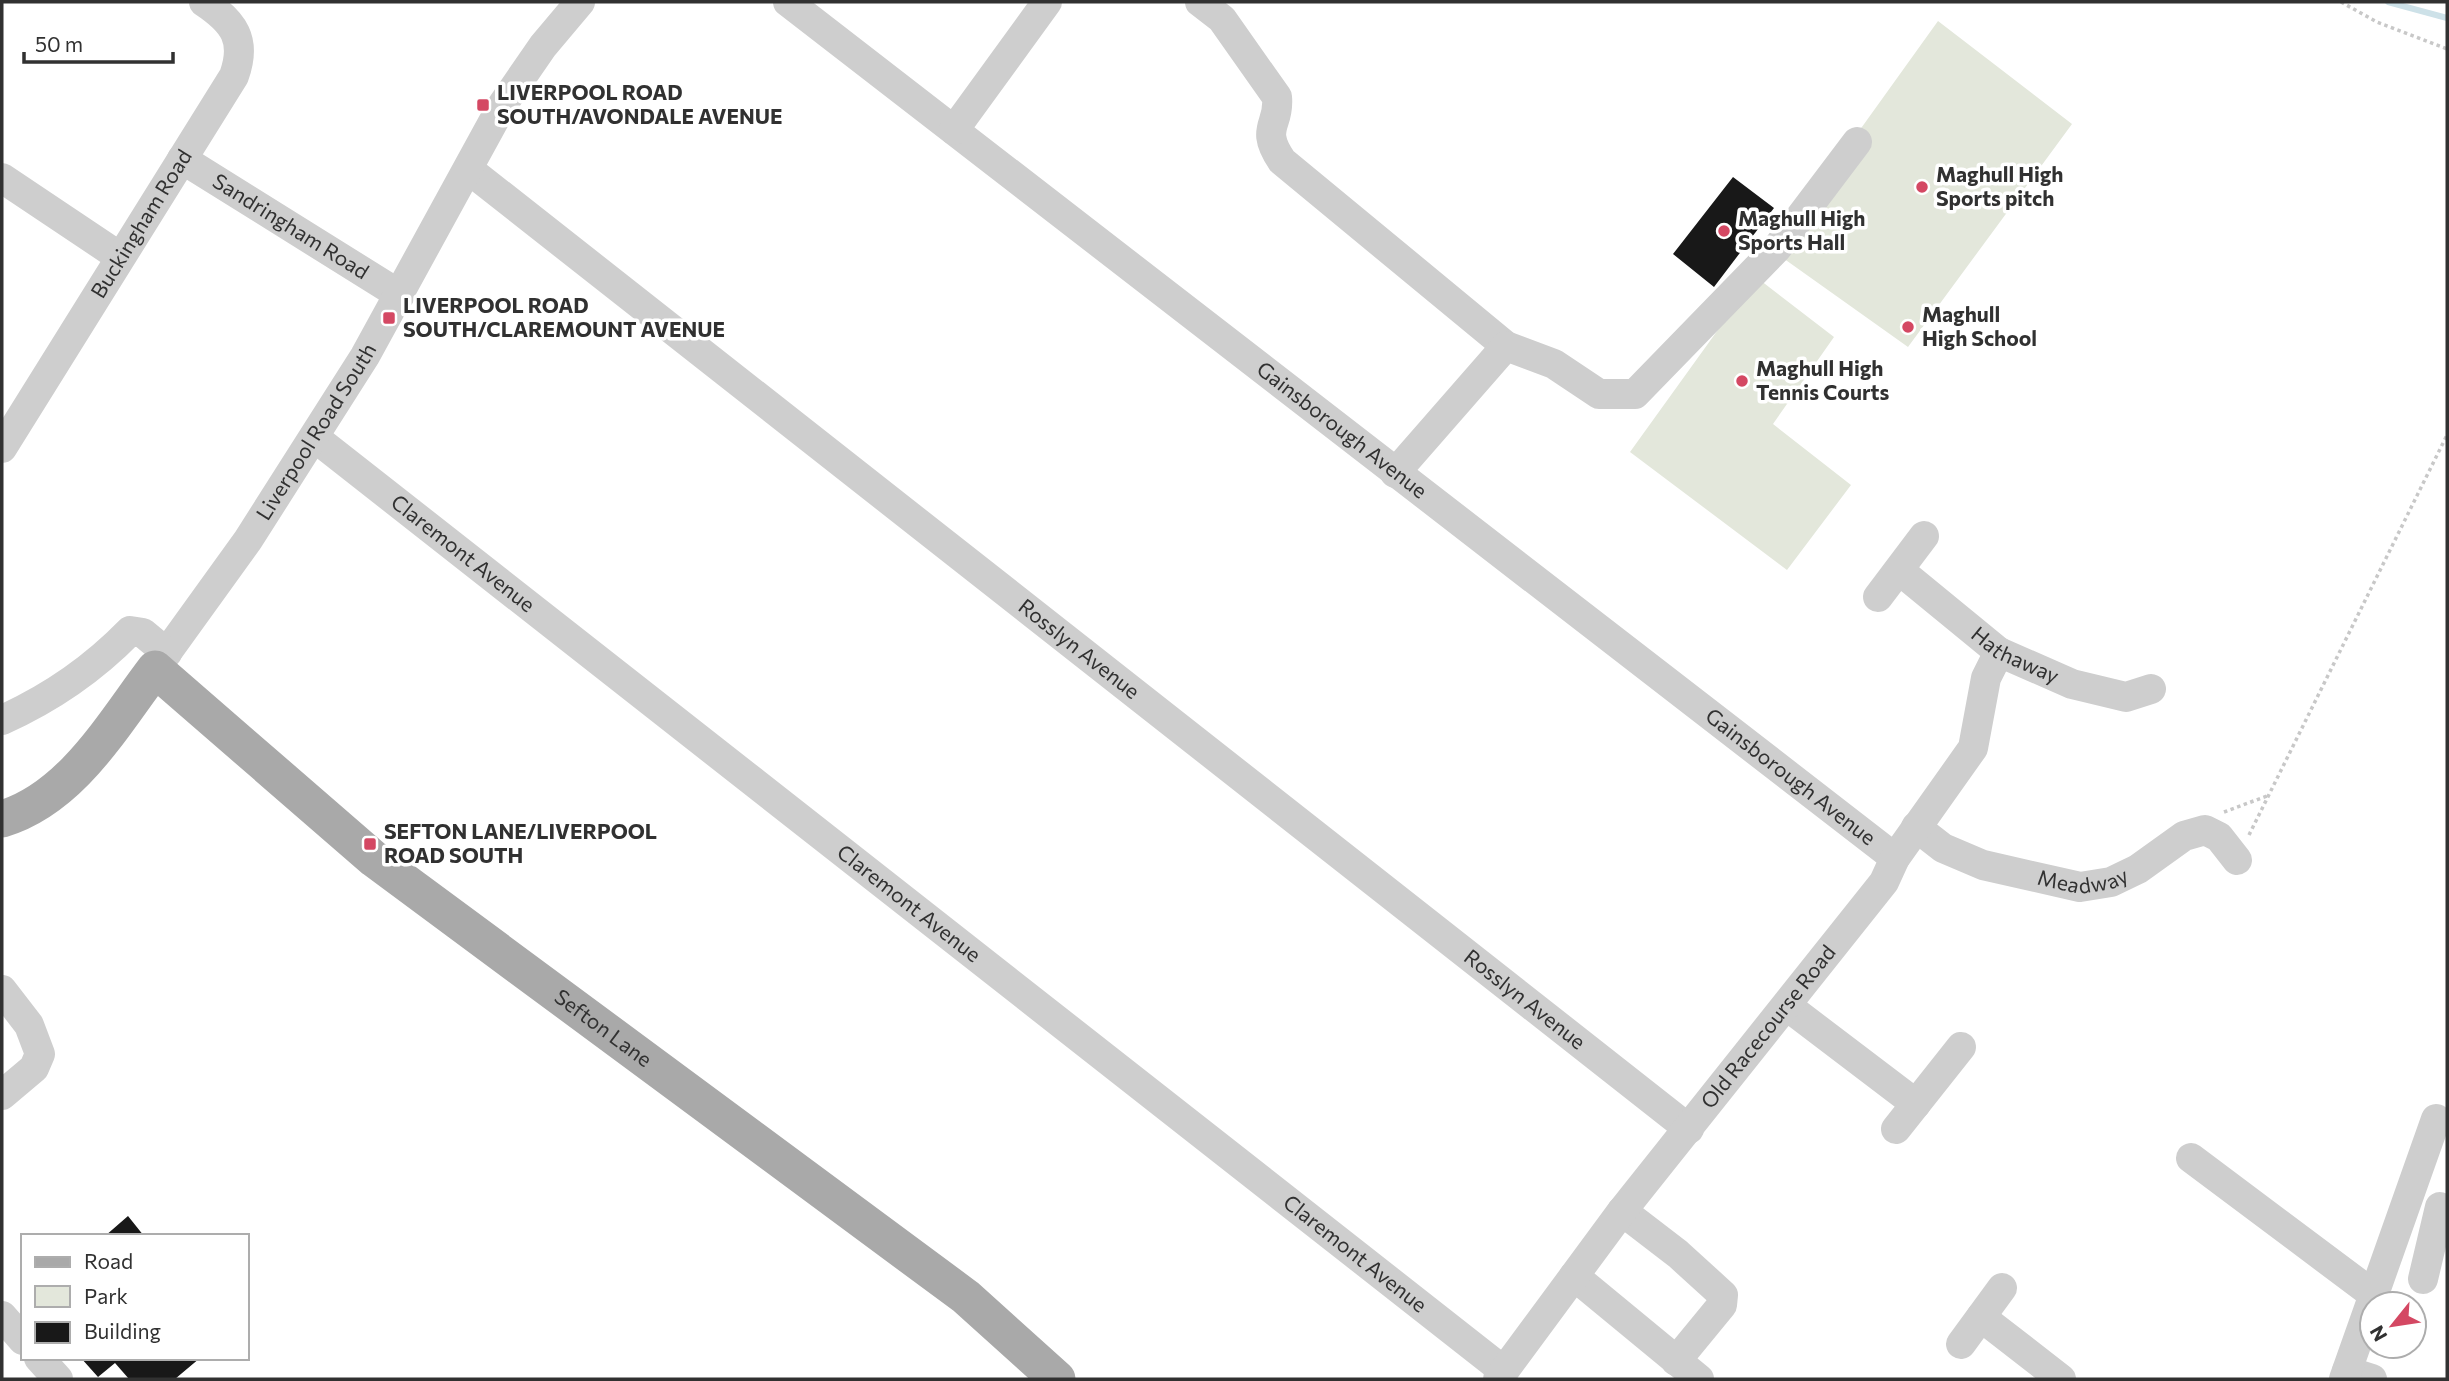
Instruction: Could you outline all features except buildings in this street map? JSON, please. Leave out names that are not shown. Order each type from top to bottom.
[{"type":"main road","name":"Liverpool Road South","points":[[2,819],[28,808],[61,786],[161,661]]},
{"type":"main road","name":"Sefton Lane","points":[[161,661],[374,859],[965,1297],[1058,1379]]},
{"type":"street","name":"Buckingham Road","points":[[2,448],[234,76],[240,59],[239,44],[233,26],[204,2]]},
{"type":"street","name":"Gainsborough Avenue","points":[[788,2],[1895,858]]},
{"type":"street","points":[[954,130],[1046,2]]},
{"type":"street","points":[[1200,2],[1222,19],[1278,97],[1278,110],[1271,123],[1271,137],[1282,161],[1506,346],[1555,364],[1599,394],[1635,394],[1777,248],[1857,142]]},
{"type":"street","name":"Liverpool Road South","points":[[161,661],[248,540],[314,438],[400,295],[503,104],[576,3]]},
{"type":"street","name":"Sandringham Road","points":[[182,159],[400,295]]},
{"type":"street","name":"Rosslyn Avenue","points":[[468,169],[1689,1129]]},
{"type":"street","points":[[2,178],[120,257]]},
{"type":"street","points":[[1395,473],[1506,346]]},
{"type":"street","name":"Claremont Avenue","points":[[314,438],[1501,1375]]},
{"type":"street","points":[[1878,597],[1924,536]]},
{"type":"street","name":"Hathaway","points":[[1899,570],[1999,652],[2072,684],[2126,697],[2151,689]]},
{"type":"street","points":[[2,720],[33,706],[81,677],[130,631],[143,633],[161,661]]},
{"type":"street","name":"Old Racecourse Road","points":[[1501,1375],[1622,1211],[1884,882],[1895,858],[1973,748],[1986,678],[1999,652]]},
{"type":"street","name":"Meadway","points":[[1916,827],[1943,848],[1983,865],[2080,887],[2111,882],[2138,869],[2183,835],[2205,830],[2219,836],[2237,860]]},
{"type":"street","points":[[2,990],[29,1025],[40,1054],[34,1068],[2,1094]]},
{"type":"street","points":[[1787,1006],[1916,1104]]},
{"type":"street","points":[[1896,1129],[1961,1047]]},
{"type":"street","points":[[2354,1376],[2378,1284],[2435,1157],[2437,1119]]},
{"type":"street","points":[[2191,1158],[2378,1284],[2435,1281],[2440,1207]]},
{"type":"street","points":[[1622,1211],[1678,1254],[1723,1295],[1722,1305],[1676,1360]]},
{"type":"street","points":[[1574,1276],[1699,1379]]},
{"type":"street","points":[[1961,1344],[2002,1288]]},
{"type":"street","points":[[2,1316],[21,1338]]},
{"type":"street","points":[[1981,1317],[2061,1379]]},
{"type":"street","points":[[41,1360],[58,1379]]},
{"type":"path","points":[[2341,2],[2377,22],[2447,48]]},
{"type":"path","points":[[2237,860],[2447,435]]},
{"type":"green space","name":"Maghull High Sports pitch","points":[[1938,21],[2072,124],[1908,347],[1773,251]]},
{"type":"green space","name":"Maghull High Tennis Courts","points":[[1756,277],[1834,337],[1773,424],[1851,485],[1787,570],[1630,452]]},
{"type":"waterway","points":[[2388,2],[2447,18]]},
{"type":"place","name":"LIVERPOOL ROAD SOUTH/AVONDALE AVENUE","points":[[483,105]]},
{"type":"place","name":"Maghull High Sports pitch","points":[[1922,187]]},
{"type":"place","name":"Maghull High Sports Hall","points":[[1724,231]]},
{"type":"place","name":"LIVERPOOL ROAD SOUTH/CLAREMOUNT AVENUE","points":[[389,318]]},
{"type":"place","name":"Maghull High School","points":[[1908,327]]},
{"type":"place","name":"Maghull High Tennis Courts","points":[[1742,381]]},
{"type":"place","name":"SEFTON LANE/LIVERPOOL ROAD SOUTH","points":[[370,844]]}]
